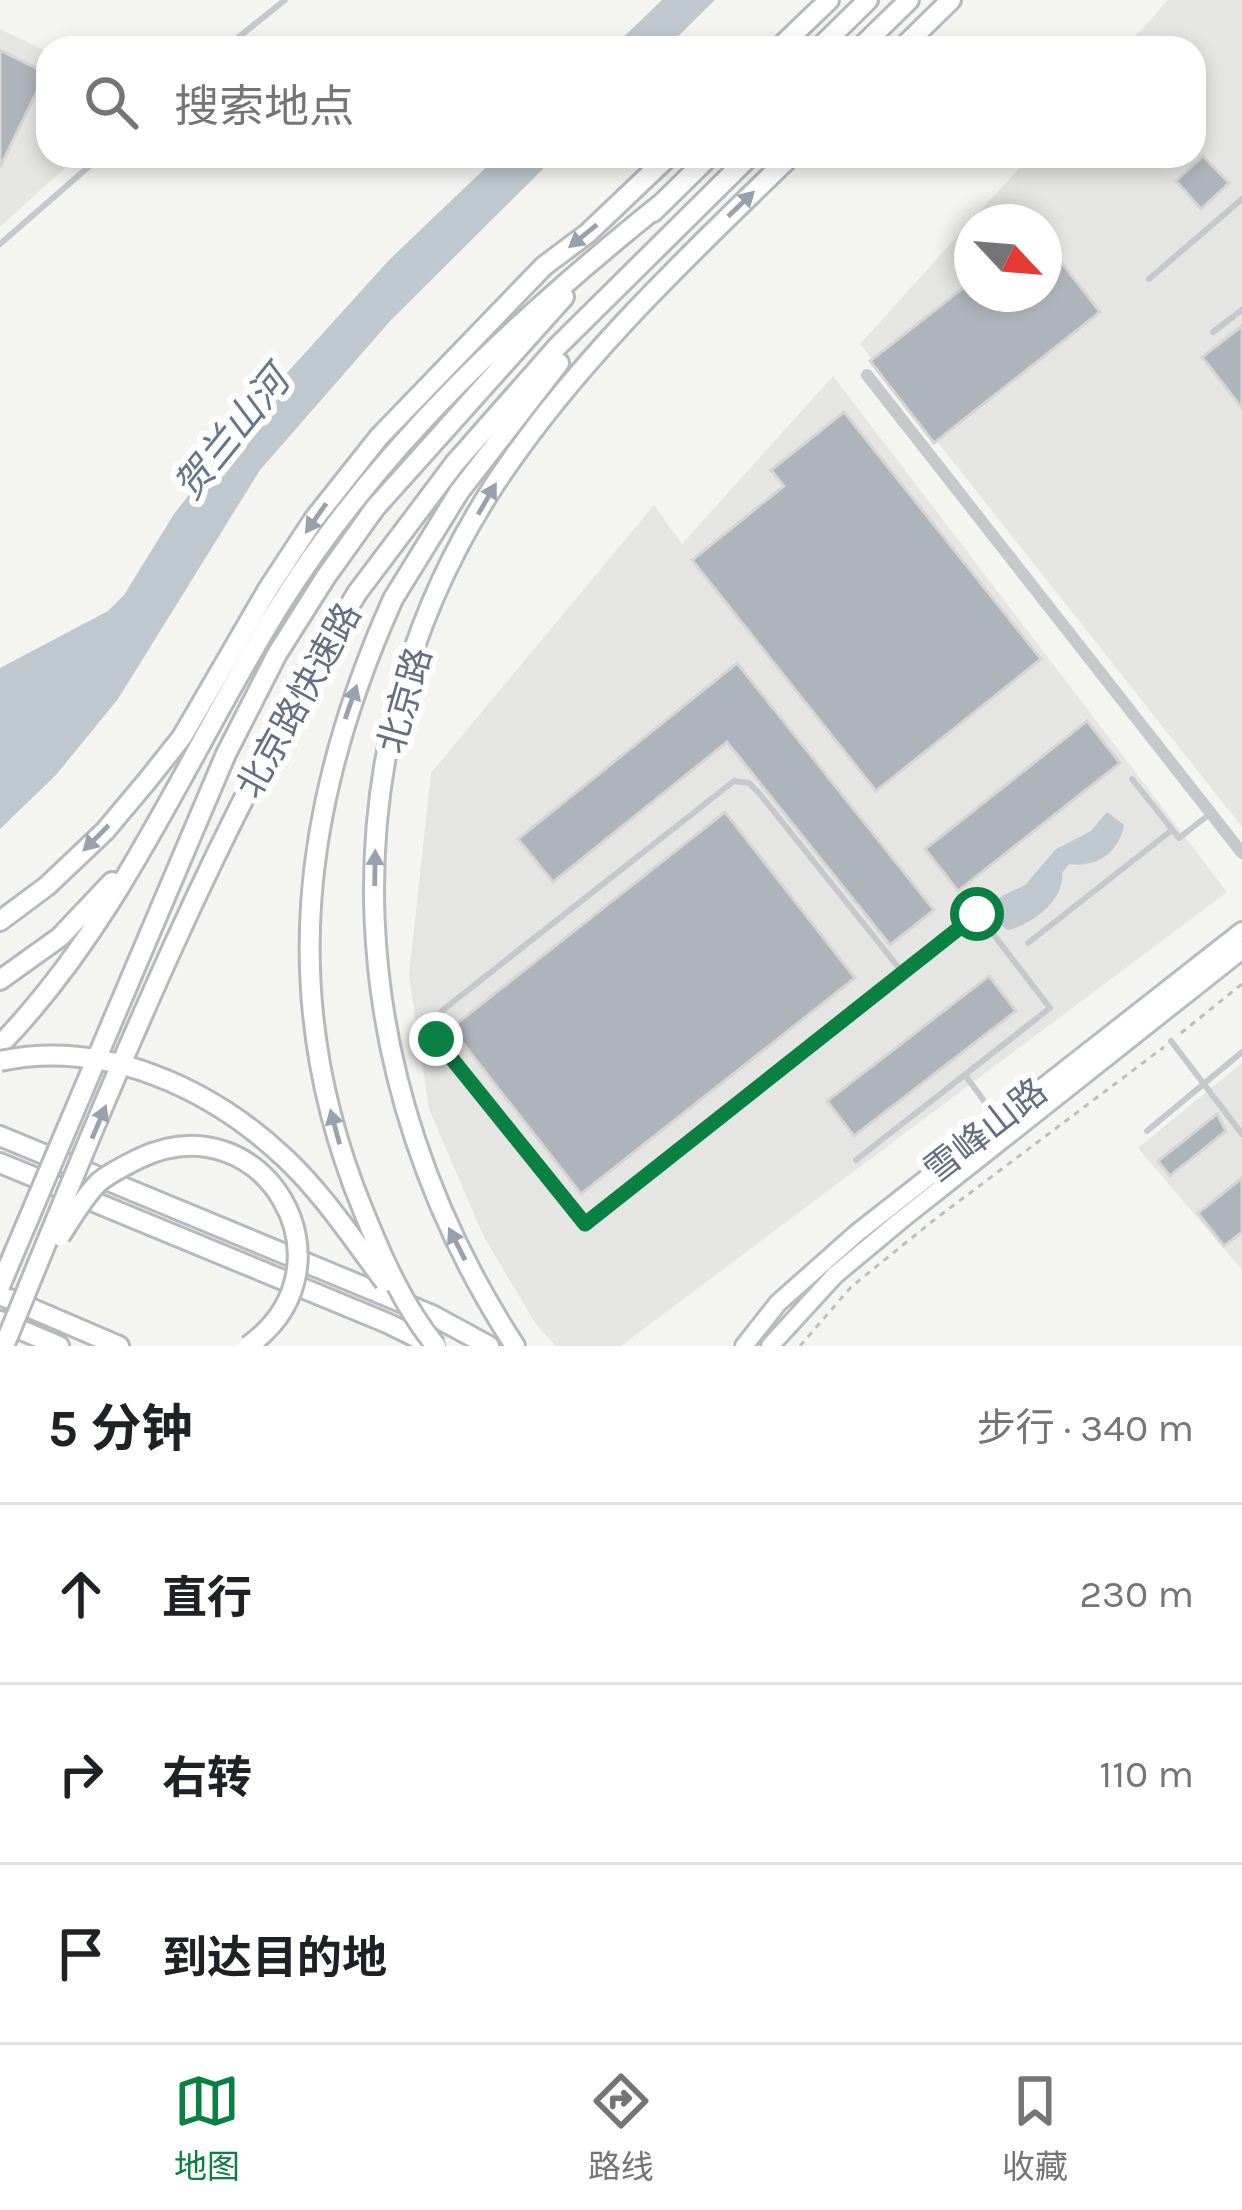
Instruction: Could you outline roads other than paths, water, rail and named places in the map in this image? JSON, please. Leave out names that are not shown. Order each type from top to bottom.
[{"type":"main road","points":[[792,36],[829,0]]},
{"type":"main road","points":[[831,36],[868,0]]},
{"type":"main road","points":[[872,36],[910,0]]},
{"type":"main road","points":[[914,36],[951,0]]},
{"type":"main road","points":[[0,921],[105,831],[182,737],[268,589],[314,519],[379,437],[544,266],[588,233],[656,168]]},
{"type":"main road","name":"北京路快速路","points":[[0,1290],[226,754],[277,654],[375,508],[557,304],[698,168]]},
{"type":"main road","name":"北京路快速路","points":[[4,1346],[199,892],[300,686],[357,593],[455,463],[558,346],[738,168]]},
{"type":"main road","name":"北京路","points":[[515,1346],[429,1185],[394,1074],[377,973],[374,872],[378,797],[395,717],[418,642],[451,564],[491,490],[538,423],[670,275],[778,168]]},
{"type":"main road","points":[[0,1045],[78,950],[184,780],[231,690],[315,554],[416,427],[556,287],[662,203]]},
{"type":"main road","points":[[421,1328],[383,1259],[346,1169],[324,1087],[313,1018],[309,953],[315,855],[334,757],[393,599],[460,492],[632,273]]},
{"type":"main road","points":[[0,980],[60,937],[111,884],[184,780]]},
{"type":"main road","name":"雪峰山路","points":[[744,1346],[778,1303],[820,1264],[1242,931]]},
{"type":"main road","name":"雪峰山路","points":[[770,1346],[836,1275],[1242,950]]},
{"type":"main road","points":[[0,1061],[72,1057],[107,1062],[162,1077],[240,1120],[288,1161],[322,1200],[435,1346]]},
{"type":"main road","points":[[0,1136],[432,1315],[488,1346]]},
{"type":"main road","points":[[26,1291],[78,1207],[100,1182],[153,1152],[187,1145],[220,1150],[268,1178],[296,1229],[294,1286],[281,1314],[248,1346]]},
{"type":"main road","points":[[0,1163],[435,1346]]},
{"type":"main road","points":[[0,1290],[119,1346]]},
{"type":"main road","points":[[0,1321],[59,1346]]},
{"type":"street","points":[[867,375],[1242,853]]},
{"type":"lane","points":[[240,36],[285,0]]},
{"type":"lane","points":[[0,244],[87,168]]},
{"type":"lane","points":[[1149,279],[1242,199]]},
{"type":"lane","points":[[1213,332],[1242,310]]},
{"type":"lane","points":[[1132,779],[1179,838],[1210,813]]},
{"type":"lane","points":[[856,1160],[1050,1008],[977,914],[903,973],[585,1224],[436,1039],[436,1019],[734,781],[749,783],[759,793],[903,973]]},
{"type":"lane","points":[[1028,943],[1172,830]]},
{"type":"lane","points":[[1171,1041],[1242,1134]]},
{"type":"lane","points":[[1147,1131],[1242,1052]]},
{"type":"lane","points":[[965,1075],[998,1120]]},
{"type":"water label","name":"贺兰山河","points":[[231,433]]}]
